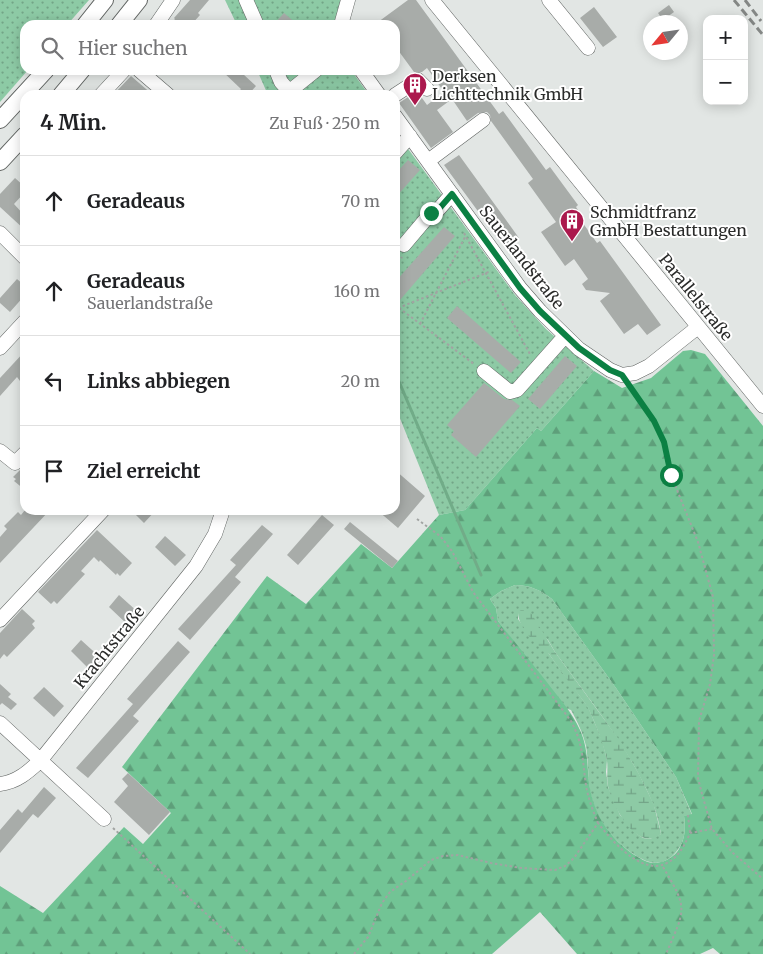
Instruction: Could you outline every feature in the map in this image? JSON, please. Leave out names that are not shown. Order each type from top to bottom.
[{"type":"main road","points":[[90,20],[105,0]]},
{"type":"main road","points":[[123,20],[139,0]]},
{"type":"main road","points":[[28,90],[41,75]]},
{"type":"main road","points":[[65,90],[78,75]]},
{"type":"main road","points":[[0,120],[20,98]]},
{"type":"main road","points":[[0,162],[20,140]]},
{"type":"street","points":[[159,20],[173,0]]},
{"type":"street","points":[[246,0],[255,20]]},
{"type":"street","points":[[342,20],[348,0]]},
{"type":"street","name":"Parallelstraße","points":[[432,0],[763,406]]},
{"type":"street","points":[[549,0],[588,48]]},
{"type":"street","points":[[105,90],[119,75]]},
{"type":"street","points":[[146,75],[162,90]]},
{"type":"street","points":[[278,75],[285,90]]},
{"type":"street","points":[[291,90],[310,75]]},
{"type":"street","points":[[365,75],[375,90]]},
{"type":"street","points":[[400,92],[418,80],[427,89]]},
{"type":"street","points":[[428,161],[483,120]]},
{"type":"street","name":"Sauerlandstraße","points":[[400,123],[452,194],[468,231],[503,265],[540,311],[565,336],[595,360],[622,375]]},
{"type":"street","points":[[400,147],[410,136]]},
{"type":"street","points":[[404,246],[431,213],[438,210],[452,194]]},
{"type":"street","points":[[0,233],[20,253]]},
{"type":"street","points":[[0,348],[20,326]]},
{"type":"street","points":[[622,375],[635,373],[649,366],[698,327]]},
{"type":"street","points":[[484,371],[510,392],[517,390],[565,336]]},
{"type":"street","points":[[0,451],[15,463],[20,458]]},
{"type":"street","points":[[0,620],[94,515]]},
{"type":"street","name":"Krachtstraße","points":[[0,784],[9,782],[27,773],[40,761],[196,566],[215,534],[221,515]]},
{"type":"street","points":[[0,722],[104,819]]},
{"type":"path","points":[[468,231],[486,273],[537,366]]},
{"type":"path","points":[[420,324],[468,231]]},
{"type":"path","points":[[400,307],[503,265]]},
{"type":"path","points":[[400,309],[484,371]]},
{"type":"path","points":[[622,375],[654,421],[660,435],[671,475],[698,542],[713,597],[714,655],[710,684],[699,721],[698,778],[712,829],[733,853],[763,879]]},
{"type":"path","points":[[417,518],[440,536],[452,551],[473,592],[571,721],[582,750],[586,786],[592,810],[610,838],[632,857],[651,866],[662,866],[673,860],[685,846],[690,833],[688,815]]},
{"type":"path","points":[[104,819],[250,954]]},
{"type":"path","points":[[354,954],[368,937],[382,903],[390,892],[431,860],[442,856],[458,855],[521,868],[555,870],[565,866],[574,858],[598,822]]},
{"type":"path","points":[[690,833],[712,829]]},
{"type":"path","points":[[662,866],[678,894],[682,912],[666,954]]},
{"type":"green space","points":[[0,0],[89,0],[71,20],[20,20],[20,75],[24,75],[0,102]]},
{"type":"green space","points":[[225,0],[341,0],[336,20],[235,20]]},
{"type":"green space","points":[[259,75],[355,75],[365,90],[266,90]]},
{"type":"green space","points":[[400,138],[515,295],[546,329],[594,371],[541,431],[537,428],[465,510],[439,515],[400,418]]},
{"type":"green space","points":[[691,350],[705,354],[763,426],[763,954],[720,954],[713,948],[700,954],[577,954],[540,912],[492,954],[0,954],[0,886],[43,913],[124,827],[143,844],[171,813],[122,767],[267,576],[306,604],[361,544],[392,568],[439,515],[465,510],[537,428],[541,431],[594,371],[622,388],[651,378],[683,351]],"holes":[[[515,585],[535,589],[552,599],[616,688],[676,777],[692,814],[684,816],[685,830],[682,843],[677,852],[670,858],[657,863],[643,860],[622,846],[606,828],[591,794],[586,749],[577,723],[498,621],[496,608],[490,599],[501,591]]]},
{"type":"green space","points":[[515,585],[525,586],[539,591],[552,599],[616,688],[676,777],[692,815],[684,816],[685,830],[683,840],[679,848],[669,859],[656,863],[642,859],[618,842],[605,826],[595,809],[592,799],[589,786],[586,746],[580,727],[571,710],[564,708],[498,621],[496,608],[490,599],[501,591]],"holes":[[[518,613],[548,640],[633,763],[654,807],[661,834],[650,839],[643,838],[620,815],[608,787],[607,760],[602,740],[588,707],[549,654],[526,630],[518,619]]]},
{"type":"green space","points":[[521,610],[531,613],[555,652],[620,741],[654,805],[661,834],[652,838],[643,838],[627,825],[620,815],[610,794],[607,782],[606,756],[589,710],[549,654],[525,630],[519,618],[518,612]]},
{"type":"building","points":[[190,0],[209,0],[198,13],[200,15],[196,20],[174,20]]},
{"type":"building","points":[[408,0],[416,0],[499,114],[503,111],[546,170],[550,167],[578,205],[576,207],[578,210],[575,212],[597,243],[600,241],[661,325],[647,335],[638,324],[624,334],[600,301],[610,293],[586,290],[582,284],[588,279],[574,259],[565,266],[541,232],[556,222],[528,183],[533,179],[491,121],[490,115],[487,112],[478,113],[467,121],[452,99],[437,110],[453,132],[431,148],[400,102],[417,91],[427,105],[444,92],[427,68],[422,72],[414,72],[400,53],[400,20],[381,20]]},
{"type":"building","points":[[669,5],[674,12],[670,15],[659,15],[658,13]]},
{"type":"building","points":[[594,7],[617,37],[603,47],[580,18]]},
{"type":"building","points":[[284,13],[292,20],[278,20]]},
{"type":"building","points":[[226,75],[244,75],[256,86],[252,90],[241,89]]},
{"type":"building","points":[[131,76],[147,90],[118,90]]},
{"type":"building","points":[[459,155],[519,238],[505,248],[444,165]]},
{"type":"building","points":[[408,160],[420,170],[400,192],[400,169]]},
{"type":"building","points":[[15,178],[20,182],[20,197],[14,204],[20,211],[20,225],[0,207],[0,194]]},
{"type":"building","points":[[444,227],[455,236],[400,300],[400,276]]},
{"type":"building","points":[[17,279],[20,282],[20,301],[10,312],[0,303],[0,298]]},
{"type":"building","points":[[457,306],[521,362],[511,373],[447,318]]},
{"type":"building","points":[[20,356],[20,381],[17,377],[0,396],[0,378]]},
{"type":"building","points":[[565,356],[577,366],[540,409],[528,399]]},
{"type":"building","points":[[484,383],[504,399],[512,400],[520,406],[476,457],[451,435],[454,431],[447,425]]},
{"type":"building","points":[[20,470],[20,486],[14,481],[16,479],[13,477]]},
{"type":"building","points":[[400,474],[425,496],[398,528],[383,515],[400,515]]},
{"type":"building","points":[[18,512],[20,515],[45,515],[0,563],[0,537],[7,529],[4,526]]},
{"type":"building","points":[[136,515],[151,515],[144,523]]},
{"type":"building","points":[[322,515],[334,525],[298,565],[287,555]]},
{"type":"building","points":[[350,522],[398,561],[392,568],[344,529]]},
{"type":"building","points":[[262,525],[273,534],[235,577],[241,582],[190,640],[178,629],[236,565],[230,560]]},
{"type":"building","points":[[97,530],[132,563],[120,576],[117,573],[116,575],[94,557],[81,571],[85,574],[57,604],[54,601],[51,604],[38,592]]},
{"type":"building","points":[[165,536],[186,555],[175,566],[155,547]]},
{"type":"building","points":[[119,595],[139,613],[128,625],[109,607]]},
{"type":"building","points":[[22,609],[35,621],[32,624],[35,628],[7,657],[4,654],[0,659],[0,633]]},
{"type":"building","points":[[81,640],[102,659],[91,671],[71,651]]},
{"type":"building","points":[[178,641],[190,652],[133,716],[139,721],[88,778],[76,768],[133,704],[127,699]]},
{"type":"building","points":[[0,684],[11,694],[8,697],[17,704],[11,710],[2,703],[0,705]]},
{"type":"building","points":[[44,687],[64,706],[54,717],[33,698]]},
{"type":"building","points":[[128,773],[170,812],[149,835],[114,802],[128,786],[122,779]]},
{"type":"building","points":[[44,787],[56,798],[38,818],[33,814],[0,853],[0,830],[18,809],[22,813]]},
{"type":"waterway","points":[[400,384],[481,575]]},
{"type":"railway","points":[[734,0],[763,35]]},
{"type":"railway","points":[[745,0],[761,21]]},
{"type":"place","name":"Derksen Lichttechnik GmbH","points":[[415,106]]},
{"type":"place","name":"Schmidtfranz GmbH Bestattungen","points":[[572,242]]},
{"type":"route","points":[[431,213],[438,210],[452,194],[520,288],[540,311],[579,348],[610,370],[622,375],[654,421],[664,442],[671,475]]}]
